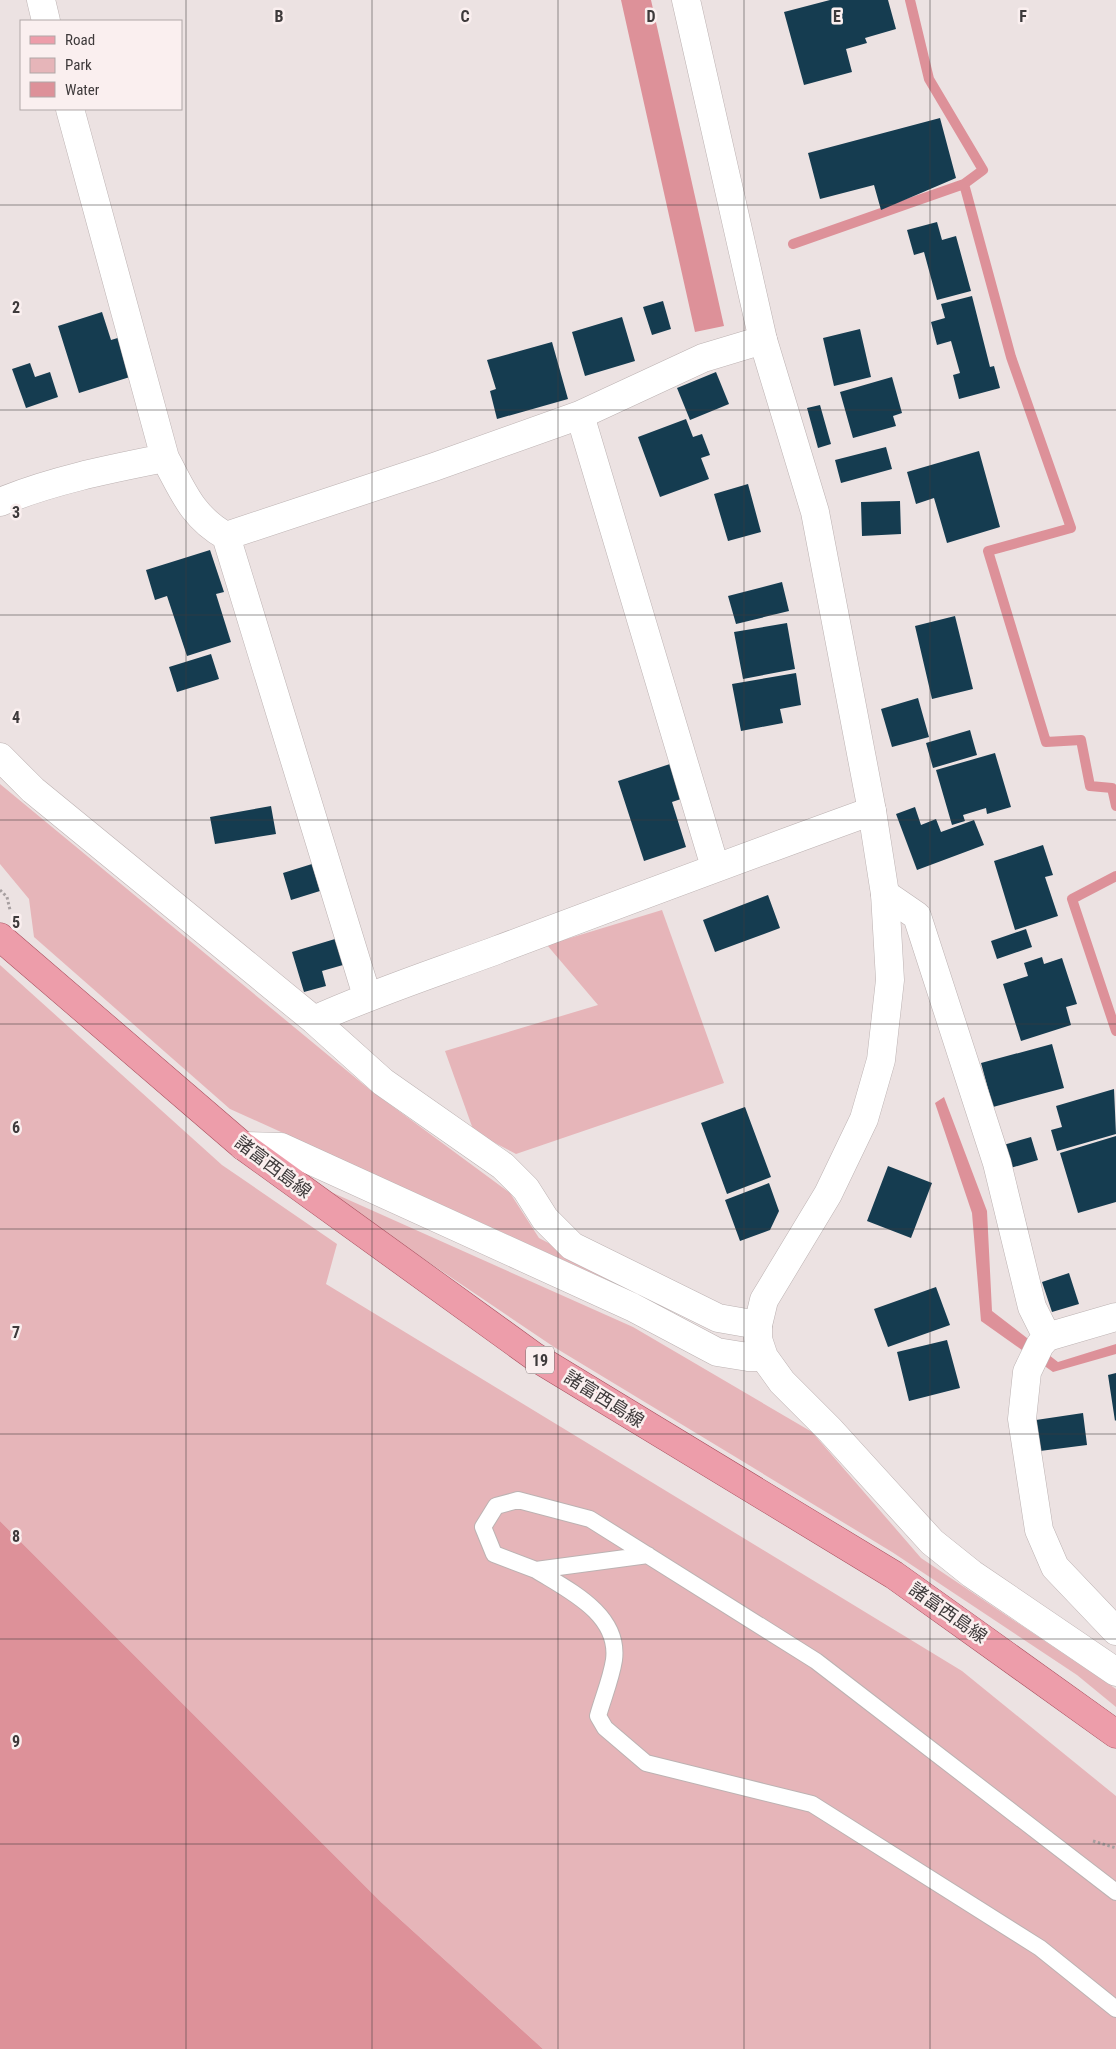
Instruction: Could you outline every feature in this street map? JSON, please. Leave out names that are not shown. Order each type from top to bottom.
[{"type":"main road","name":"諸富西島線","points":[[0,937],[244,1146],[535,1357],[894,1576],[1116,1734]]},
{"type":"street","points":[[40,0],[46,20]]},
{"type":"street","points":[[686,0],[763,340],[814,512],[872,811],[885,894],[890,980],[881,1060],[860,1127],[828,1194],[764,1300],[758,1325],[758,1339],[764,1357],[782,1382],[830,1430],[932,1542],[972,1574],[1116,1672]]},
{"type":"street","points":[[70,110],[166,458],[193,511],[209,527],[226,536],[366,996]]},
{"type":"street","points":[[226,536],[434,467],[580,415],[703,358],[763,340]]},
{"type":"street","points":[[580,415],[715,867]]},
{"type":"street","points":[[0,502],[24,492],[76,478],[166,458]]},
{"type":"street","points":[[0,757],[33,790],[314,1020],[383,1082],[503,1166],[526,1189],[545,1219],[572,1246],[718,1318],[758,1325]]},
{"type":"street","points":[[314,1020],[366,996],[436,973],[715,867],[872,811]]},
{"type":"street","points":[[885,894],[917,916],[997,1164],[1032,1307],[1040,1347],[1027,1372],[1022,1419],[1040,1530],[1055,1566],[1116,1631]]},
{"type":"street","points":[[244,1146],[280,1147],[632,1307],[717,1352],[748,1357],[764,1357]]},
{"type":"street","points":[[1040,1347],[1116,1317]]},
{"type":"lane","points":[[1116,1892],[816,1661],[590,1519],[518,1500],[496,1506],[483,1527],[494,1554],[536,1570],[588,1602],[611,1634],[614,1659],[598,1716],[605,1728],[646,1763],[812,1804],[1040,1948],[1116,2009]]},
{"type":"lane","points":[[536,1570],[648,1555]]},
{"type":"green space","points":[[0,784],[369,1089],[510,1193],[539,1238],[687,1316],[230,1109],[34,937],[29,899],[0,864]]},
{"type":"green space","points":[[662,910],[724,1083],[516,1154],[474,1132],[445,1051],[598,1005],[547,945]]},
{"type":"green space","points":[[0,965],[222,1165],[337,1244],[326,1284],[962,1671],[1116,1796],[1116,2049],[543,2049],[382,1903],[0,1521]]},
{"type":"green space","points":[[313,1184],[633,1327],[812,1432],[921,1558],[1116,1689],[1116,1707],[1077,1675],[892,1552],[554,1347]]},
{"type":"water","points":[[621,0],[651,0],[724,326],[695,332]]},
{"type":"water","points":[[944,1097],[987,1211],[992,1311],[1058,1362],[1116,1344],[1116,1354],[1053,1372],[981,1321],[972,1213],[935,1103]]},
{"type":"water","points":[[0,1521],[382,1903],[543,2049],[0,2049]]},
{"type":"building","points":[[830,0],[888,0],[896,29],[865,38],[867,43],[846,49],[852,72],[804,85],[784,12]]},
{"type":"building","points":[[940,118],[956,178],[881,210],[874,185],[820,199],[808,153]]},
{"type":"building","points":[[937,222],[942,240],[956,236],[971,291],[937,300],[924,252],[914,255],[907,230]]},
{"type":"building","points":[[972,296],[990,367],[994,366],[1000,388],[959,399],[953,375],[960,373],[951,341],[937,345],[931,322],[945,318],[941,304]]},
{"type":"building","points":[[663,301],[671,329],[652,335],[643,307]]},
{"type":"building","points":[[102,312],[111,340],[121,337],[133,376],[79,393],[58,326]]},
{"type":"building","points":[[622,317],[635,361],[585,376],[572,332]]},
{"type":"building","points":[[860,329],[871,377],[834,386],[823,338]]},
{"type":"building","points":[[552,342],[568,399],[497,419],[490,391],[496,389],[487,360]]},
{"type":"building","points":[[30,363],[35,377],[50,372],[58,397],[26,408],[12,369]]},
{"type":"building","points":[[716,372],[729,404],[690,420],[677,388]]},
{"type":"building","points":[[892,377],[902,413],[893,416],[896,426],[853,438],[840,392]]},
{"type":"building","points":[[820,405],[831,444],[818,448],[807,408]]},
{"type":"building","points":[[686,419],[693,437],[702,434],[710,455],[701,458],[709,479],[660,497],[638,437]]},
{"type":"building","points":[[886,447],[892,469],[841,483],[835,460]]},
{"type":"building","points":[[979,451],[1000,527],[947,543],[934,498],[916,504],[907,472]]},
{"type":"building","points":[[748,484],[761,532],[728,541],[714,494]]},
{"type":"building","points":[[900,501],[901,534],[862,536],[861,502]]},
{"type":"building","points":[[210,550],[224,592],[216,594],[231,642],[187,656],[167,596],[155,600],[146,570]]},
{"type":"building","points":[[782,582],[789,611],[736,624],[728,596]]},
{"type":"building","points":[[955,616],[973,689],[932,699],[915,626]]},
{"type":"building","points":[[787,623],[795,669],[743,679],[734,632]]},
{"type":"building","points":[[211,654],[219,679],[177,692],[169,667]]},
{"type":"building","points":[[796,673],[801,705],[780,709],[783,723],[741,731],[732,684]]},
{"type":"building","points":[[918,698],[929,737],[892,747],[881,709]]},
{"type":"building","points":[[970,730],[977,755],[933,768],[926,743]]},
{"type":"building","points":[[995,753],[1011,807],[987,814],[986,808],[963,815],[965,821],[952,825],[936,770]]},
{"type":"building","points":[[670,764],[681,799],[672,802],[686,847],[644,861],[618,781]]},
{"type":"building","points":[[271,806],[276,834],[215,844],[210,817]]},
{"type":"building","points":[[915,807],[921,825],[936,819],[941,832],[974,820],[984,845],[917,870],[896,814]]},
{"type":"building","points":[[1043,845],[1053,875],[1045,877],[1058,916],[1015,930],[994,861]]},
{"type":"building","points":[[312,864],[320,891],[291,900],[283,873]]},
{"type":"building","points":[[768,895],[780,928],[715,952],[703,920]]},
{"type":"building","points":[[1026,929],[1032,947],[997,959],[991,941]]},
{"type":"building","points":[[335,939],[343,965],[322,971],[326,986],[304,992],[292,952]]},
{"type":"building","points":[[1042,957],[1044,964],[1062,958],[1077,1004],[1066,1007],[1071,1025],[1021,1041],[1003,984],[1028,976],[1024,963]]},
{"type":"building","points":[[1052,1044],[1064,1088],[993,1107],[981,1063]]},
{"type":"building","points":[[1114,1089],[1116,1134],[1057,1151],[1051,1130],[1062,1127],[1056,1106]]},
{"type":"building","points":[[745,1107],[771,1177],[727,1194],[701,1123]]},
{"type":"building","points":[[1116,1136],[1116,1202],[1078,1213],[1060,1153]]},
{"type":"building","points":[[1031,1137],[1038,1160],[1007,1169],[1000,1146]]},
{"type":"building","points":[[888,1166],[932,1183],[911,1238],[867,1221]]},
{"type":"building","points":[[769,1183],[779,1211],[770,1230],[740,1241],[725,1200]]},
{"type":"building","points":[[1069,1273],[1079,1304],[1052,1312],[1042,1282]]},
{"type":"building","points":[[936,1287],[950,1325],[888,1347],[874,1309]]},
{"type":"building","points":[[947,1340],[960,1388],[909,1401],[897,1352]]},
{"type":"building","points":[[1116,1373],[1116,1420],[1115,1421],[1108,1375]]},
{"type":"building","points":[[1083,1413],[1087,1445],[1040,1451],[1036,1420]]},
{"type":"waterway","points":[[910,0],[929,79],[983,170],[964,184]]},
{"type":"waterway","points":[[793,244],[964,184],[1011,357],[1071,528],[988,551],[1046,742],[1081,740],[1090,786],[1112,788],[1116,806]]},
{"type":"waterway","points":[[1116,876],[1072,899],[1116,1031]]}]
